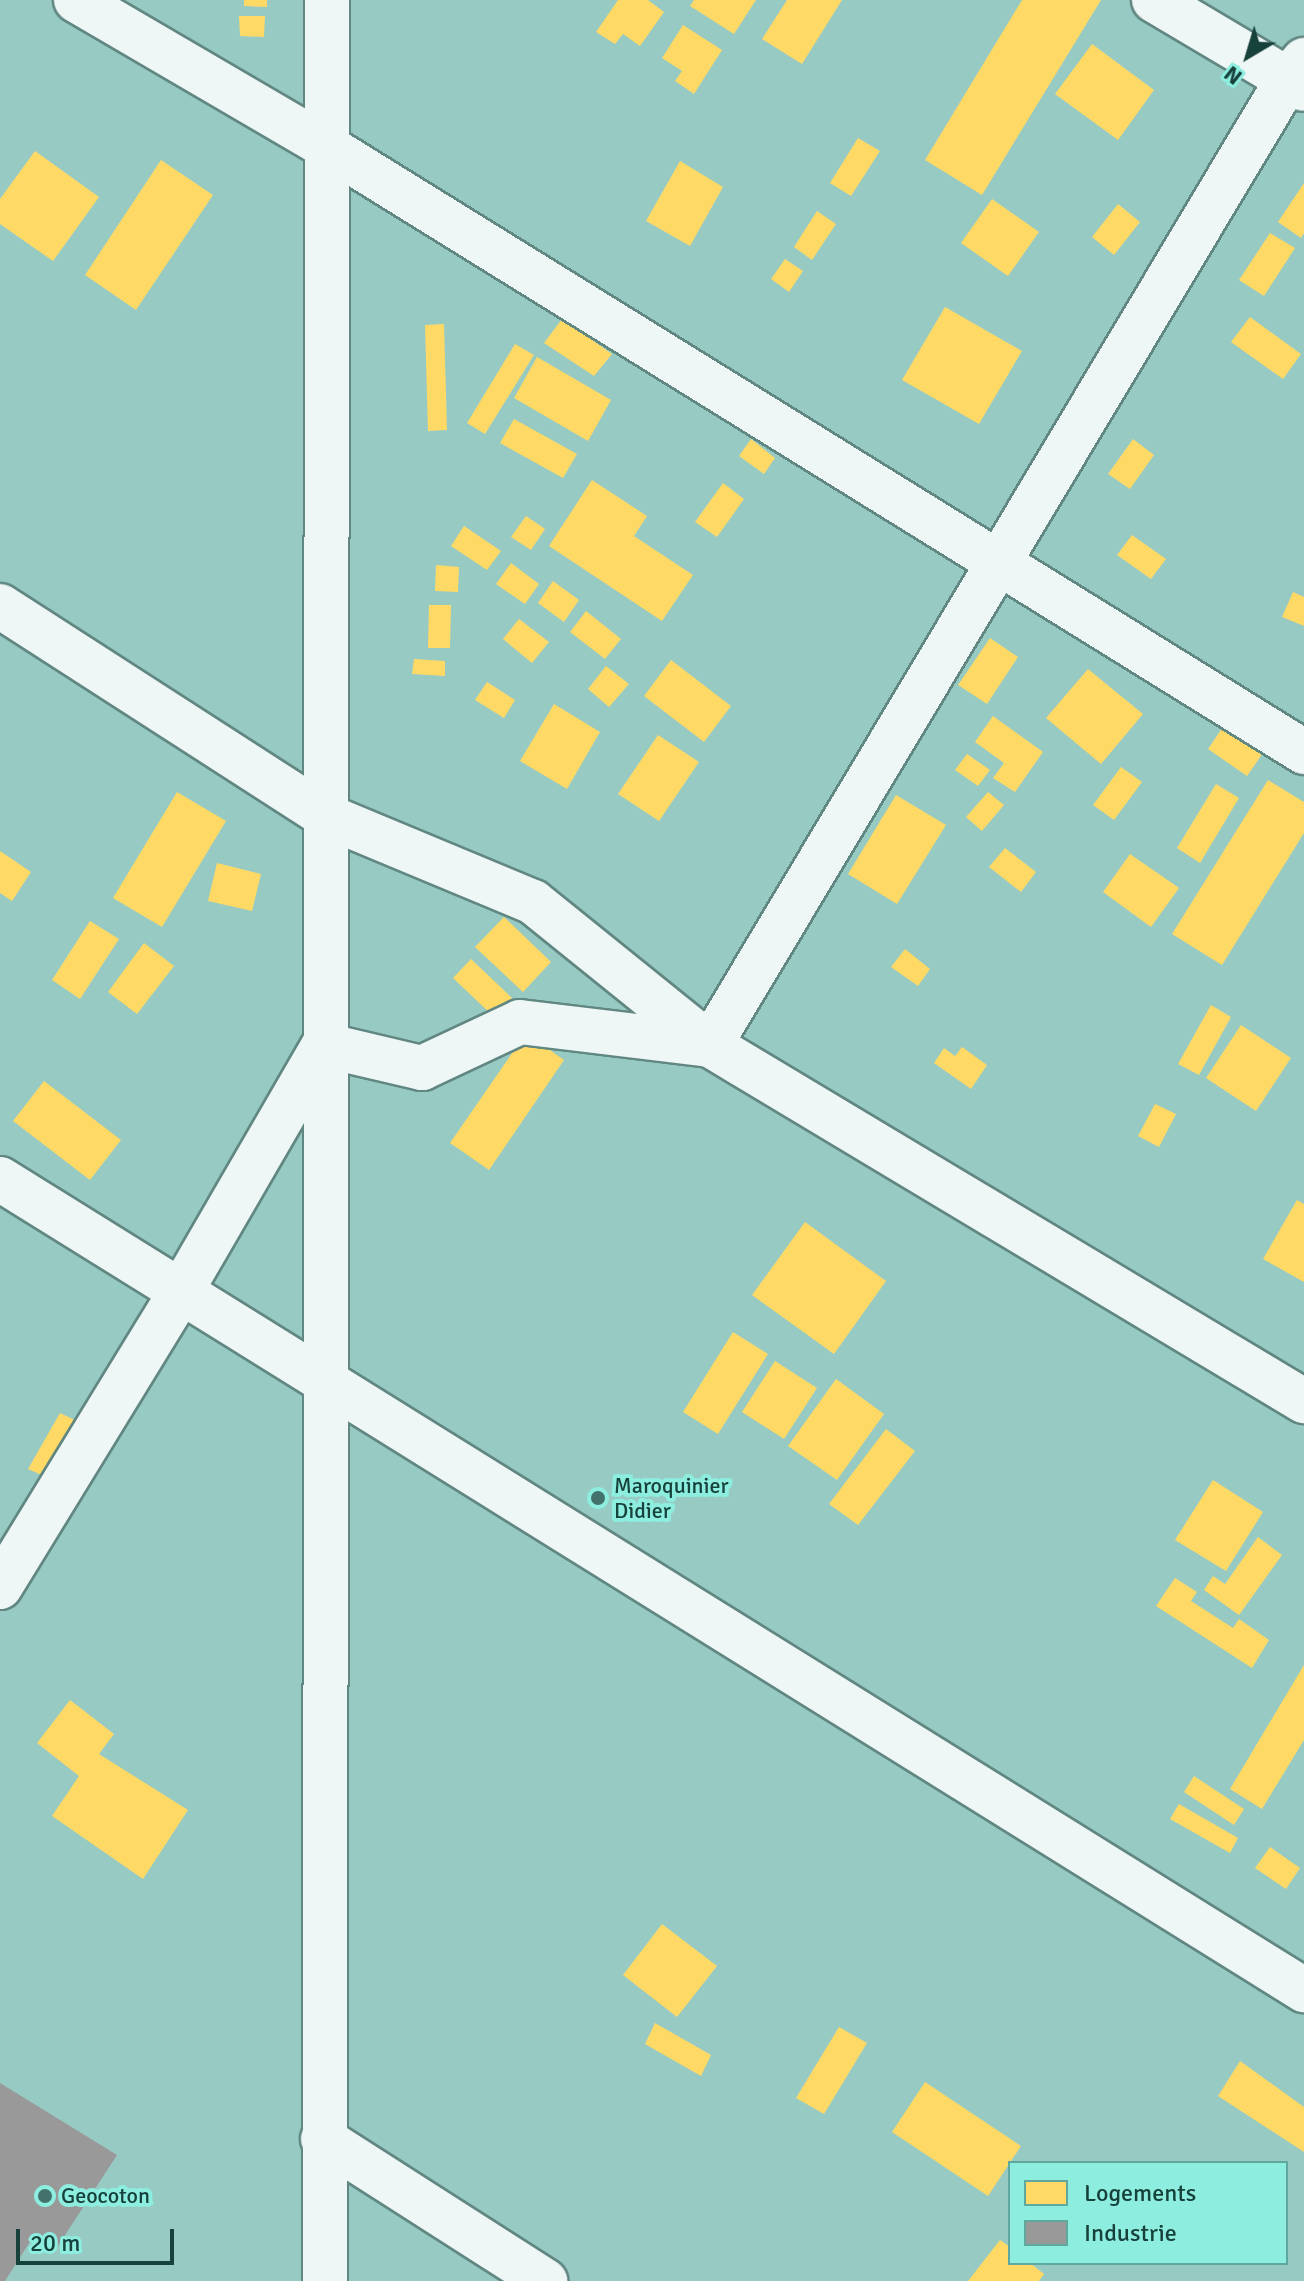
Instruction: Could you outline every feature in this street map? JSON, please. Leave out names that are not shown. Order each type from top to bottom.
[{"type":"street","points":[[76,0],[326,146],[1304,752]]},
{"type":"street","points":[[325,2281],[327,0]]},
{"type":"street","points":[[710,1045],[1000,563],[1299,76],[1154,0]]},
{"type":"street","points":[[0,606],[324,815],[533,902],[710,1045],[1304,1401]]},
{"type":"street","points":[[324,1045],[422,1068],[520,1022],[710,1045]]},
{"type":"street","points":[[0,1587],[180,1293],[324,1045]]},
{"type":"street","points":[[0,1179],[326,1386],[1304,1990]]},
{"type":"street","points":[[323,2139],[545,2281]]},
{"type":"building: Logements","points":[[244,0],[267,0],[267,7],[244,6]]},
{"type":"building: Logements","points":[[618,0],[648,0],[664,12],[640,46],[623,34],[615,44],[596,32]]},
{"type":"building: Logements","points":[[694,0],[756,0],[734,34],[690,6]]},
{"type":"building: Logements","points":[[787,0],[842,0],[802,64],[762,39]]},
{"type":"building: Logements","points":[[1022,0],[1101,0],[982,195],[925,160]]},
{"type":"building: Logements","points":[[239,16],[265,16],[264,37],[240,36]]},
{"type":"building: Logements","points":[[683,25],[722,50],[694,94],[675,81],[682,71],[662,58]]},
{"type":"building: Logements","points":[[1092,44],[1154,90],[1118,140],[1055,94]]},
{"type":"building: Logements","points":[[858,138],[880,151],[851,196],[830,183]]},
{"type":"building: Logements","points":[[35,151],[99,197],[53,261],[0,224],[0,199]]},
{"type":"building: Logements","points":[[161,160],[213,195],[136,310],[85,275]]},
{"type":"building: Logements","points":[[680,161],[723,187],[690,246],[646,221]]},
{"type":"building: Logements","points":[[1304,183],[1304,233],[1301,238],[1278,222]]},
{"type":"building: Logements","points":[[992,199],[1039,232],[1008,276],[961,243]]},
{"type":"building: Logements","points":[[1118,204],[1140,222],[1114,255],[1092,237]]},
{"type":"building: Logements","points":[[817,211],[836,224],[812,260],[794,247]]},
{"type":"building: Logements","points":[[1270,233],[1295,248],[1264,296],[1239,280]]},
{"type":"building: Logements","points":[[785,259],[803,271],[789,292],[771,279]]},
{"type":"building: Logements","points":[[945,307],[1022,351],[979,424],[902,380]]},
{"type":"building: Logements","points":[[1250,317],[1301,354],[1283,379],[1231,342]]},
{"type":"building: Logements","points":[[562,319],[612,354],[594,376],[544,343]]},
{"type":"building: Logements","points":[[444,324],[447,430],[428,431],[425,325]]},
{"type":"building: Logements","points":[[515,344],[534,355],[485,434],[467,423]]},
{"type":"building: Logements","points":[[537,357],[611,400],[588,441],[514,398]]},
{"type":"building: Logements","points":[[514,419],[577,454],[563,478],[500,443]]},
{"type":"building: Logements","points":[[751,439],[775,458],[764,474],[739,456]]},
{"type":"building: Logements","points":[[1133,439],[1154,455],[1130,489],[1108,474]]},
{"type":"building: Logements","points":[[592,480],[647,516],[634,536],[693,575],[662,621],[549,546]]},
{"type":"building: Logements","points":[[723,483],[744,499],[717,537],[695,522]]},
{"type":"building: Logements","points":[[526,516],[545,529],[531,550],[511,537]]},
{"type":"building: Logements","points":[[464,526],[501,551],[487,570],[451,546]]},
{"type":"building: Logements","points":[[1132,535],[1166,559],[1151,579],[1117,555]]},
{"type":"building: Logements","points":[[511,563],[539,584],[525,604],[496,584]]},
{"type":"building: Logements","points":[[436,565],[459,567],[458,592],[435,591]]},
{"type":"building: Logements","points":[[553,581],[579,600],[564,622],[538,603]]},
{"type":"building: Logements","points":[[1293,592],[1304,597],[1304,626],[1282,617]]},
{"type":"building: Logements","points":[[429,605],[451,605],[450,648],[428,648]]},
{"type":"building: Logements","points":[[586,611],[621,639],[605,659],[570,632]]},
{"type":"building: Logements","points":[[519,619],[549,642],[532,663],[503,639]]},
{"type":"building: Logements","points":[[990,638],[1018,657],[987,704],[958,685]]},
{"type":"building: Logements","points":[[414,659],[445,661],[445,676],[412,674]]},
{"type":"building: Logements","points":[[671,660],[731,706],[704,742],[644,696]]},
{"type":"building: Logements","points":[[606,666],[629,684],[609,707],[588,689]]},
{"type":"building: Logements","points":[[1088,669],[1143,714],[1101,764],[1046,718]]},
{"type":"building: Logements","points":[[487,682],[515,700],[504,718],[475,700]]},
{"type":"building: Logements","points":[[554,704],[600,732],[567,789],[520,761]]},
{"type":"building: Logements","points":[[993,716],[1043,752],[1015,792],[993,778],[1004,763],[975,742]]},
{"type":"building: Logements","points":[[1225,724],[1265,750],[1247,776],[1208,749]]},
{"type":"building: Logements","points":[[658,735],[699,762],[659,821],[618,794]]},
{"type":"building: Logements","points":[[967,754],[990,770],[978,786],[955,770]]},
{"type":"building: Logements","points":[[1121,767],[1142,782],[1114,820],[1093,805]]},
{"type":"building: Logements","points":[[1268,780],[1304,802],[1304,833],[1222,965],[1172,934]]},
{"type":"building: Logements","points":[[1216,784],[1239,798],[1200,863],[1177,848]]},
{"type":"building: Logements","points":[[177,792],[226,821],[162,927],[113,898]]},
{"type":"building: Logements","points":[[988,792],[1004,805],[982,831],[966,817]]},
{"type":"building: Logements","points":[[896,795],[946,825],[897,904],[848,874]]},
{"type":"building: Logements","points":[[1005,848],[1036,872],[1021,892],[989,867]]},
{"type":"building: Logements","points":[[0,851],[31,872],[12,901],[0,893]]},
{"type":"building: Logements","points":[[1130,854],[1179,888],[1151,927],[1103,892]]},
{"type":"building: Logements","points":[[217,863],[261,874],[252,911],[208,901]]},
{"type":"building: Logements","points":[[504,917],[551,962],[523,992],[475,947]]},
{"type":"building: Logements","points":[[90,921],[119,939],[80,999],[52,980]]},
{"type":"building: Logements","points":[[144,943],[174,966],[137,1014],[108,992]]},
{"type":"building: Logements","points":[[905,949],[930,969],[918,986],[891,967]]},
{"type":"building: Logements","points":[[471,959],[512,998],[493,1016],[453,978]]},
{"type":"building: Logements","points":[[1211,1005],[1231,1017],[1199,1075],[1178,1064]]},
{"type":"building: Logements","points":[[1241,1025],[1291,1058],[1256,1111],[1206,1078]]},
{"type":"building: Logements","points":[[526,1033],[564,1060],[489,1170],[450,1143]]},
{"type":"building: Logements","points":[[962,1047],[987,1065],[971,1089],[934,1063],[944,1048],[955,1056]]},
{"type":"building: Logements","points":[[44,1081],[121,1140],[90,1180],[13,1121]]},
{"type":"building: Logements","points":[[1155,1104],[1176,1114],[1159,1147],[1138,1136]]},
{"type":"building: Logements","points":[[1297,1200],[1304,1204],[1304,1282],[1263,1259]]},
{"type":"building: Logements","points":[[805,1222],[886,1281],[834,1354],[752,1295]]},
{"type":"building: Logements","points":[[733,1332],[768,1354],[718,1434],[683,1412]]},
{"type":"building: Logements","points":[[775,1361],[817,1388],[784,1439],[742,1412]]},
{"type":"building: Logements","points":[[836,1379],[884,1414],[837,1480],[788,1446]]},
{"type":"building: Logements","points":[[60,1413],[81,1423],[46,1477],[28,1469]]},
{"type":"building: Logements","points":[[886,1429],[915,1451],[858,1525],[829,1504]]},
{"type":"building: Logements","points":[[1213,1480],[1263,1512],[1226,1571],[1175,1540]]},
{"type":"building: Logements","points":[[1258,1537],[1282,1555],[1239,1615],[1204,1590],[1213,1576],[1225,1584]]},
{"type":"building: Logements","points":[[1175,1578],[1197,1592],[1191,1601],[1233,1628],[1239,1619],[1269,1640],[1252,1668],[1156,1606]]},
{"type":"building: Logements","points":[[1304,1665],[1304,1740],[1262,1809],[1230,1789]]},
{"type":"building: Logements","points":[[70,1700],[114,1734],[99,1754],[188,1810],[143,1879],[52,1816],[79,1776],[37,1743]]},
{"type":"building: Logements","points":[[1194,1776],[1244,1809],[1234,1825],[1184,1792]]},
{"type":"building: Logements","points":[[1179,1804],[1238,1838],[1230,1853],[1170,1819]]},
{"type":"building: Logements","points":[[1270,1847],[1300,1868],[1286,1889],[1255,1868]]},
{"type":"building: Logements","points":[[662,1924],[717,1966],[677,2017],[623,1975]]},
{"type":"building: Logements","points":[[655,2023],[711,2055],[701,2076],[645,2044]]},
{"type":"building: Logements","points":[[839,2027],[867,2043],[824,2114],[796,2098]]},
{"type":"building: Logements","points":[[1240,2061],[1304,2107],[1304,2152],[1218,2096]]},
{"type":"building: Logements","points":[[925,2082],[1021,2146],[1008,2161],[988,2196],[892,2132]]},
{"type":"building: Logements","points":[[1000,2240],[1008,2246],[1008,2265],[1033,2265],[1044,2274],[1039,2281],[968,2281]]},
{"type":"building: Industrie","name":"Geocoton","points":[[0,2083],[117,2155],[56,2249],[33,2237],[5,2281],[0,2281]]},
{"type":"place","name":"Maroquinier Didier","points":[[598,1498]]},
{"type":"place","name":"Geocoton","points":[[45,2196]]}]
